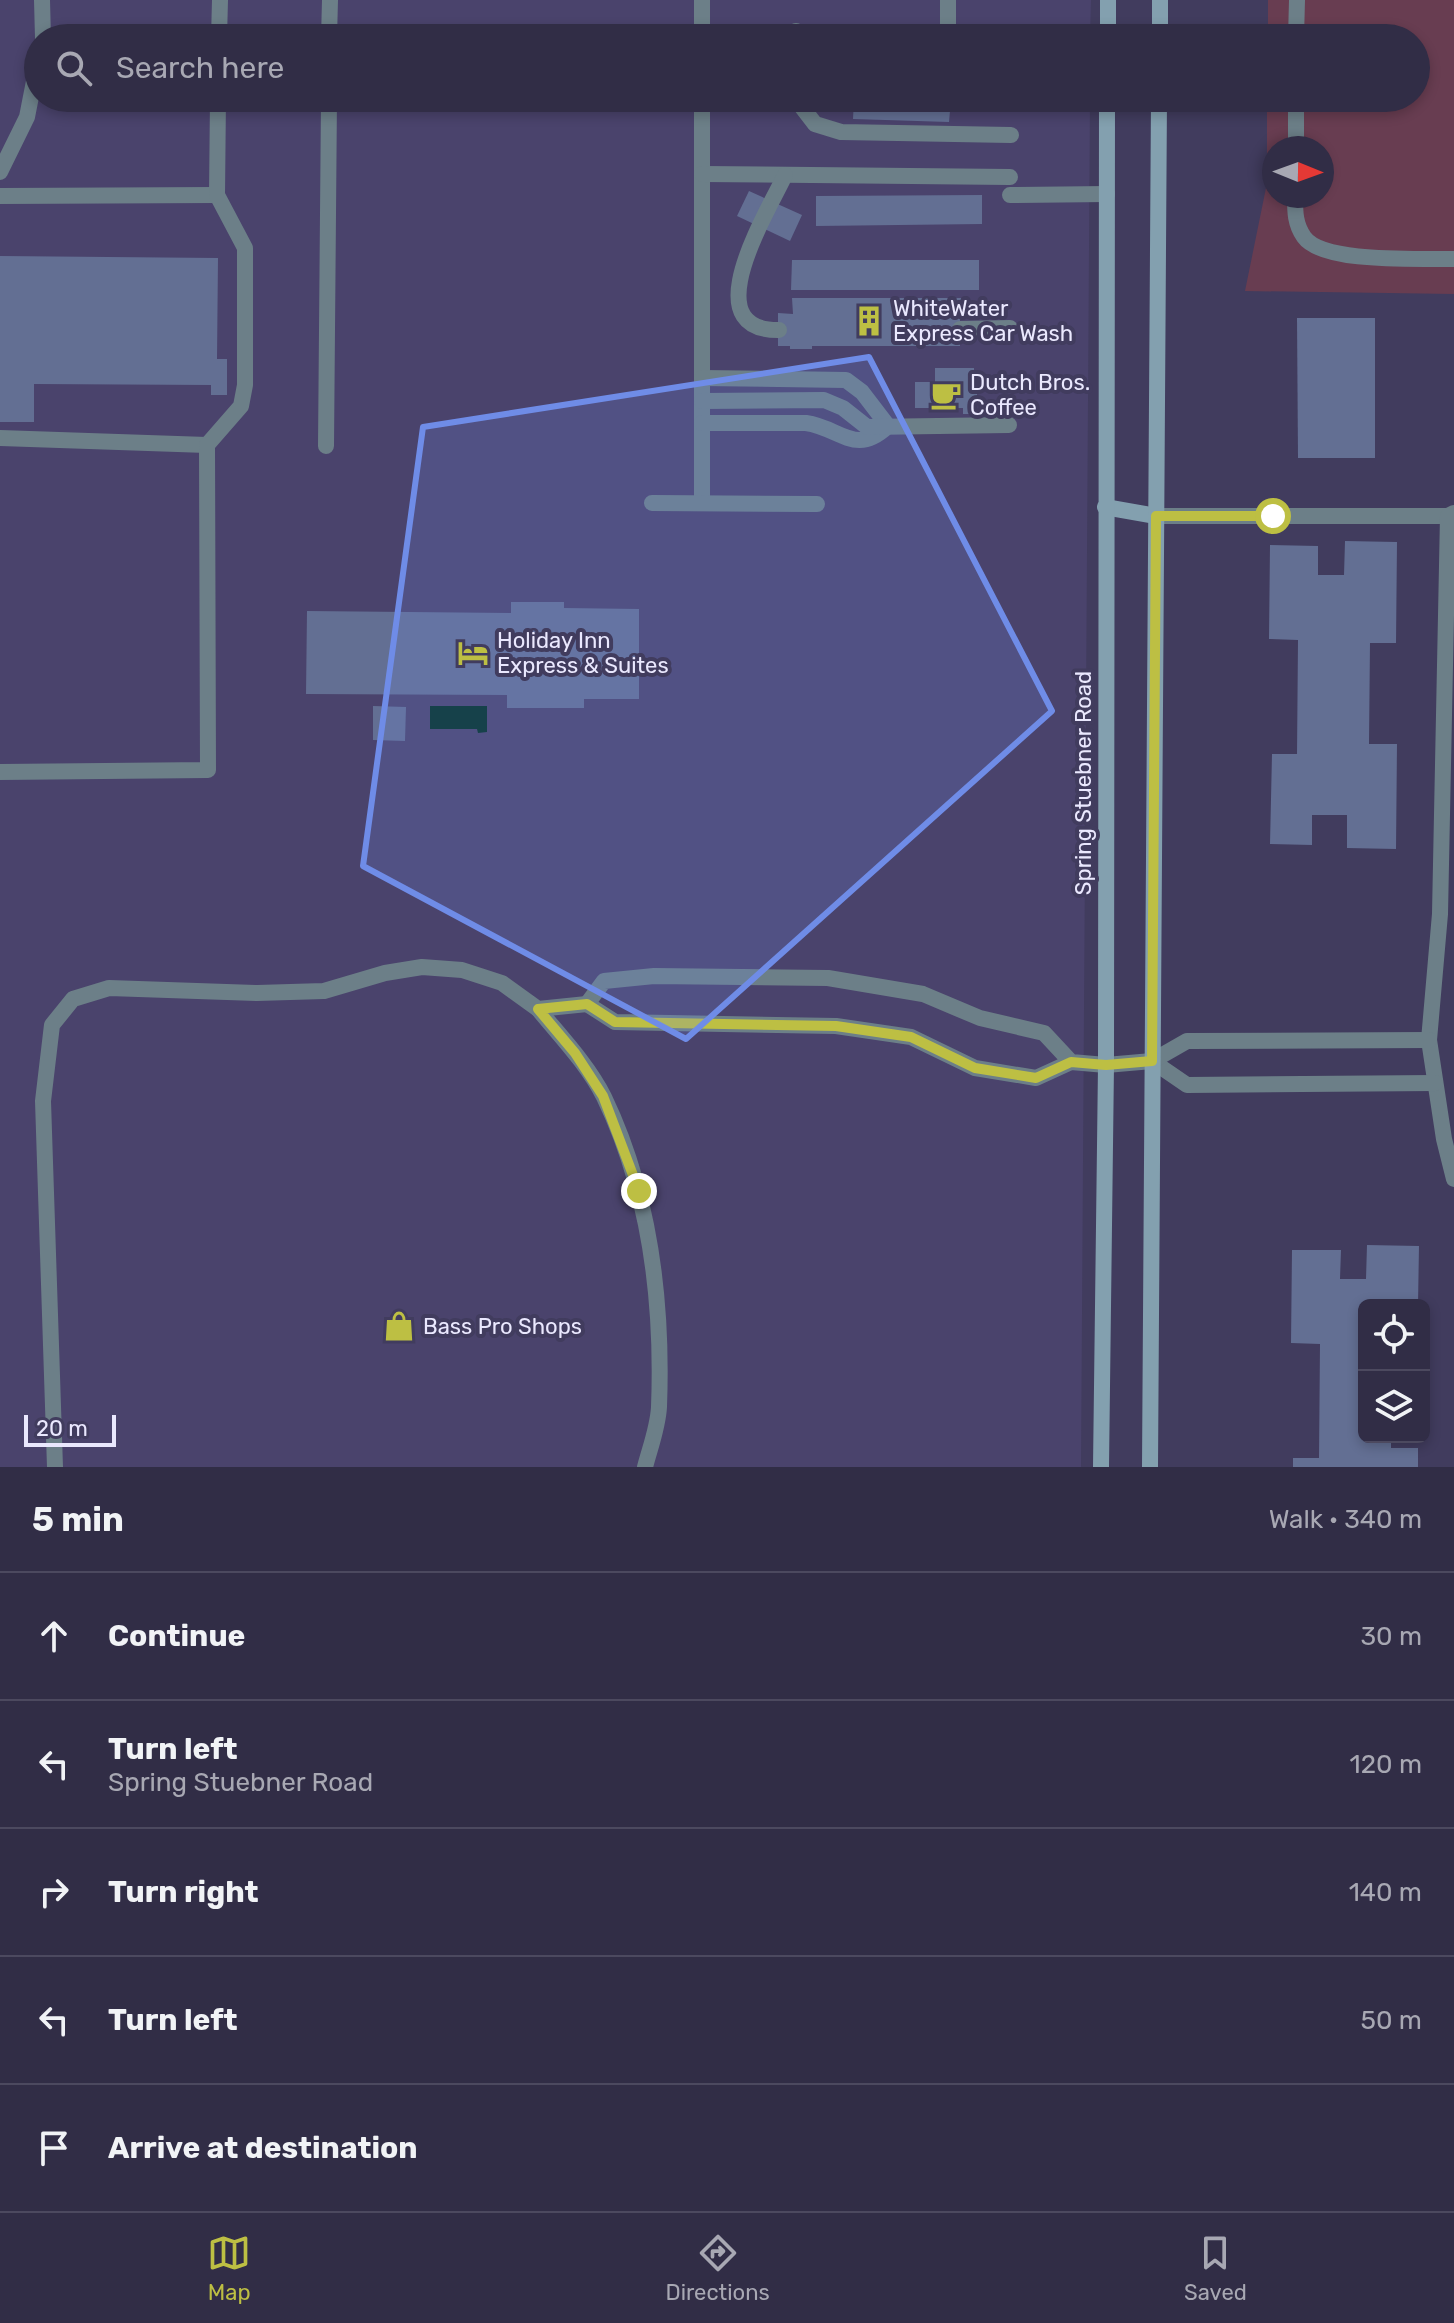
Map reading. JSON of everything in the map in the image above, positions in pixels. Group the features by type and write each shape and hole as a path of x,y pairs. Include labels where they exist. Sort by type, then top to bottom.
{"main road":[{"path":"1108,0 1108,24"},
{"path":"1160,0 1160,24"},
{"name":"Spring Stuebner Road","path":"1101,1467 1106,1065 1107,112"},
{"path":"1150,1467 1159,112"},
{"path":"1105,507 1156,516"}],"lane":[{"path":"42,0 43,24"},
{"path":"219,24 220,0"},
{"path":"329,24 330,0"},
{"path":"702,0 702,24"},
{"path":"948,0 948,24"},
{"path":"1296,24 1297,0"},
{"path":"0,172 28,112"},
{"path":"0,772 208,770 207,445 241,406 245,385 245,248 217,195 218,112"},
{"path":"326,446 329,112"},
{"path":"702,112 702,503"},
{"path":"806,112 815,124 841,132 1011,135"},
{"path":"1296,112 1296,136"},
{"path":"702,174 1010,177"},
{"path":"779,330 766,330 748,323 738,310 740,272 785,175"},
{"path":"1010,195 1107,194"},
{"path":"0,196 217,195"},
{"path":"1295,208 1295,219 1305,239 1319,250 1348,256 1454,259"},
{"path":"960,329 1010,328"},
{"path":"702,378 846,380 862,392 888,426"},
{"path":"702,401 824,400 843,408 867,427 1009,425"},
{"path":"702,423 823,425 845,440 861,442 876,437 888,426"},
{"path":"0,438 207,445"},
{"path":"652,503 817,504"},
{"path":"1156,516 1451,515 1440,914 1429,1040 1444,1139 1454,1179"},
{"path":"55,1467 43,1101 52,1025 73,999 109,988 215,993 324,991 385,973 422,967 462,970 502,983 538,1009 575,1053 603,1096 639,1191 657,1298 659,1410 645,1467"},
{"path":"587,1004 604,981 654,976 828,978 923,994 980,1018 1044,1033 1071,1062"},
{"path":"538,1009 587,1004 615,1022 836,1026 911,1037 975,1068 1036,1078 1071,1062 1106,1065 1152,1061 1187,1041 1429,1040"},
{"path":"1152,1061 1187,1085 1435,1083"}],"highlighted area":[{"path":"869,357 1052,711 686,1039 363,866 423,427"}],"shaded area":[{"path":"0,0 1091,0 1090,24 24,24 24,112 1090,112 1081,1467 0,1467"},
{"path":"1268,0 1454,0 1454,294 1245,291 1262,208 1334,208 1334,136 1267,136 1267,112 1430,112 1430,24 1268,24"},
{"path":"430,706 487,706 487,732 478,733 477,729 430,729"}],"building":[{"path":"853,112 950,112 949,122 853,119"},
{"path":"749,191 802,215 790,241 737,216"},
{"path":"982,195 982,224 816,226 816,196"},
{"path":"0,256 218,258 217,359 227,359 227,395 211,395 211,385 34,384 34,422 0,422"},
{"path":"792,260 979,260 979,290 791,290"},
{"name":"WhiteWater Express Car Wash","path":"792,298 966,298 965,308 960,308 960,346 812,346 812,349 790,349 790,346 778,346 778,313 793,314"},
{"path":"1297,318 1375,318 1375,458 1298,458"},
{"name":"Dutch Bros. Coffee","path":"935,368 974,368 977,414 963,414 963,408 915,408 915,382 935,382"},
{"path":"1345,541 1397,542 1396,643 1370,643 1369,744 1397,744 1396,849 1347,848 1347,815 1312,815 1312,845 1270,844 1272,754 1297,754 1298,640 1269,639 1270,545 1318,546 1318,575 1344,575"},
{"name":"Holiday Inn Express & Suites","path":"511,602 564,602 564,608 639,609 639,699 584,699 584,708 507,708 507,695 306,694 307,611 511,613"},
{"path":"373,706 406,707 405,741 373,740"},
{"path":"1367,1245 1419,1246 1418,1299 1358,1299 1358,1443 1391,1443 1391,1448 1418,1448 1418,1467 1293,1467 1293,1458 1319,1458 1320,1344 1291,1343 1292,1250 1341,1250 1340,1279 1366,1279"}],"place":[{"name":"WhiteWater Express Car Wash","path":"869,321"},
{"name":"Dutch Bros. Coffee","path":"946,395"},
{"name":"Holiday Inn Express & Suites","path":"473,653"},
{"name":"Bass Pro Shops","path":"399,1326"}],"route":[{"path":"639,1191 603,1096 575,1053 538,1009 587,1004 615,1022 836,1026 911,1037 975,1068 1036,1078 1071,1062 1106,1065 1152,1061 1156,516 1273,516"}]}
